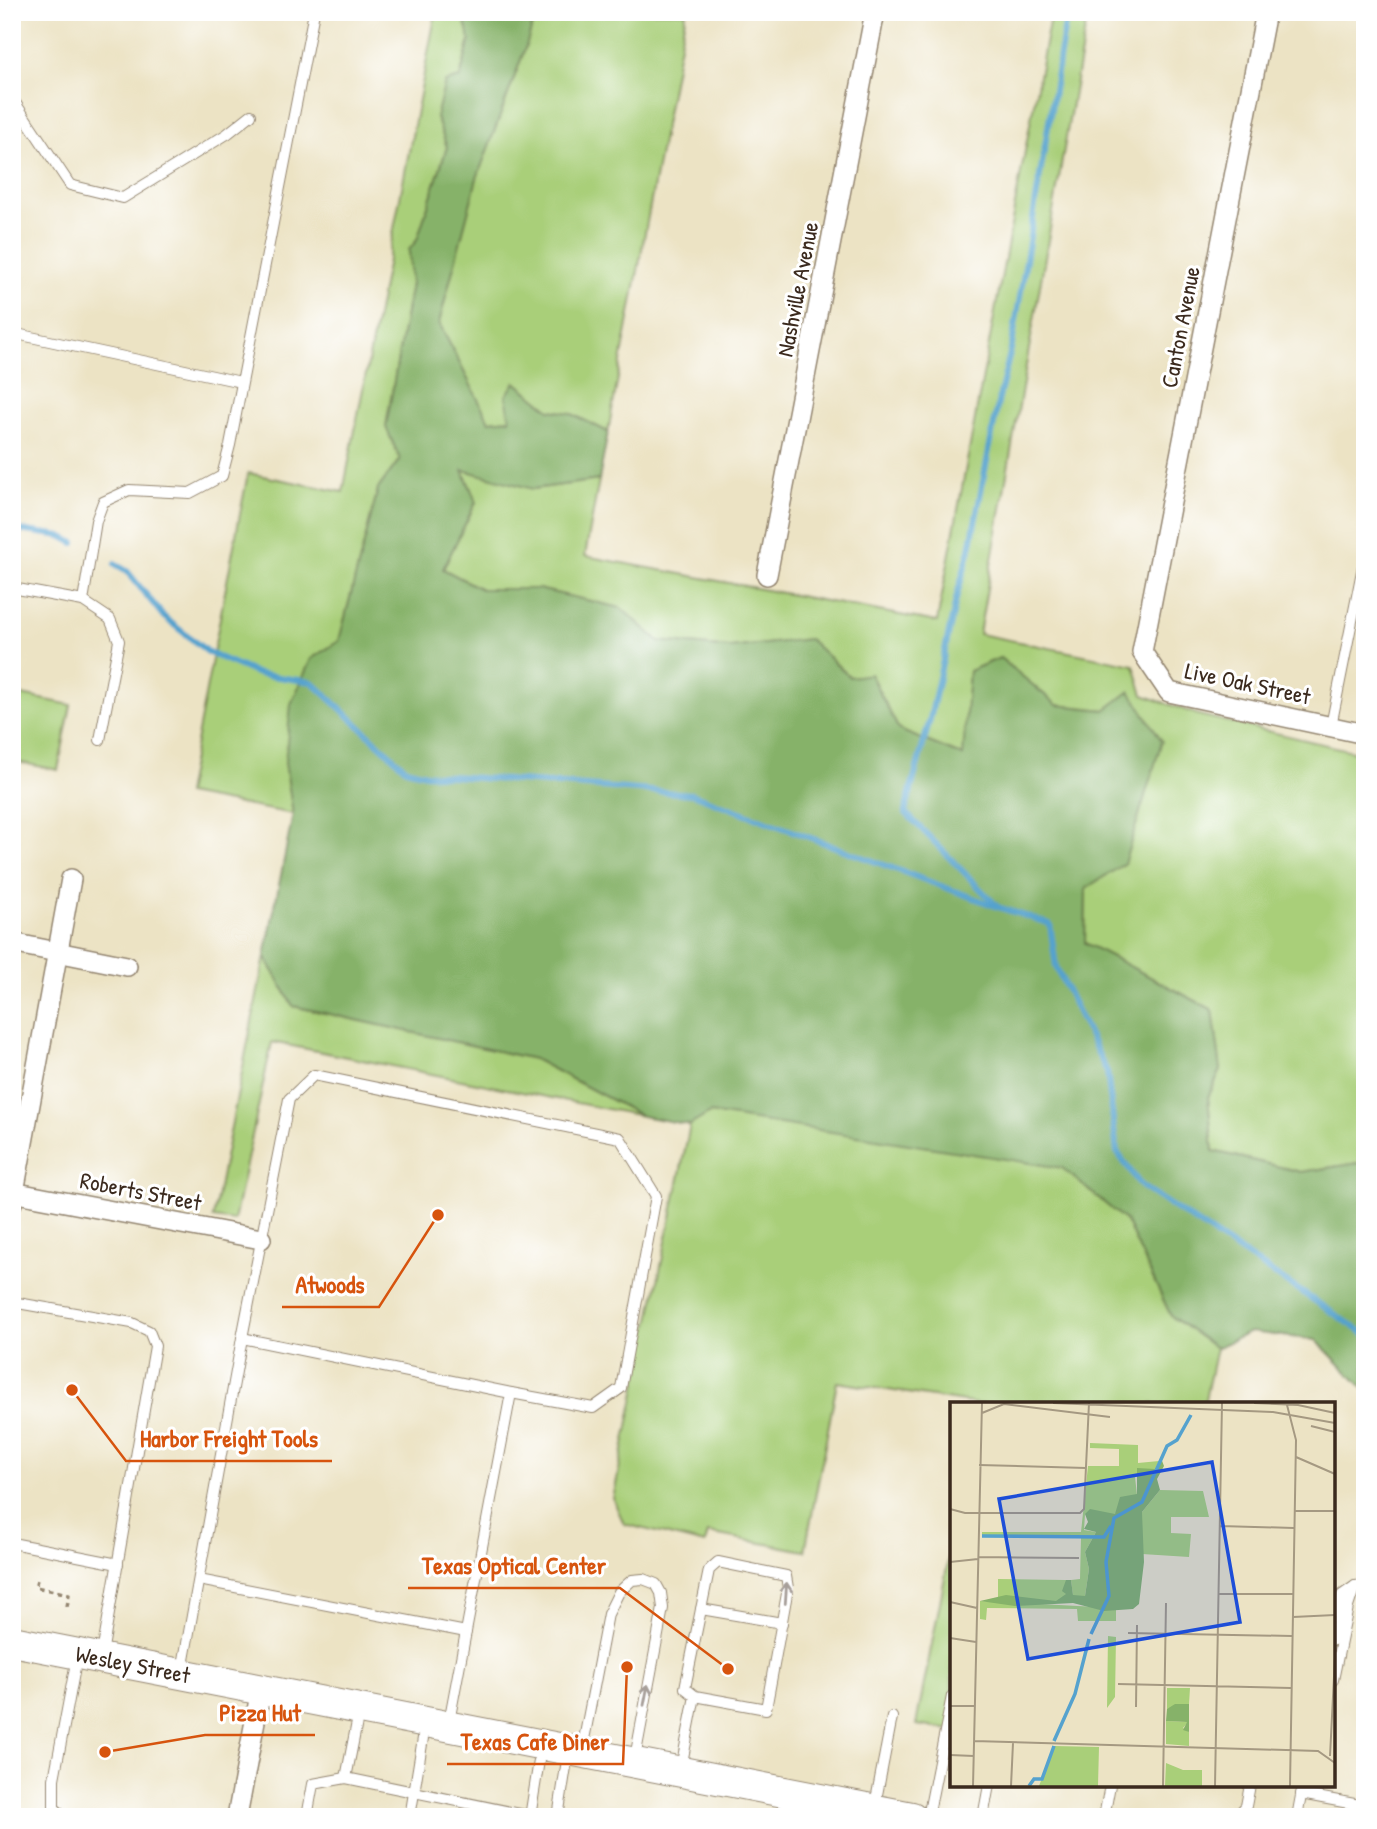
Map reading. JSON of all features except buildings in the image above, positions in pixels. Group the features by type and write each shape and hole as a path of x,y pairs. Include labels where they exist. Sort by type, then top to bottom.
{"main road":[{"name":"Wesley Street","path":"12,1640 634,1762 825,1808 912,1817"}],"street":[{"name":"Nashville Avenue","path":"767,575 875,12"},
{"name":"Canton Avenue","path":"1142,652 1266,12"},
{"name":"Live Oak Street","path":"1142,652 1169,692 1365,733"},
{"path":"13,1196 71,879"},
{"path":"12,943 127,966"},
{"name":"Roberts Street","path":"13,1196 261,1239"},
{"path":"237,1817 261,1689"}],"lane":[{"path":"83,601 96,521 103,502 129,490 190,492 222,476 314,12"},
{"path":"12,98 70,185 123,198 227,134 251,115"},
{"path":"12,333 241,382"},
{"path":"1331,726 1365,556"},
{"path":"12,588 83,601 110,619 119,641 100,740"},
{"path":"182,1674 242,1338 289,1098 314,1075 620,1138 656,1196 621,1388 593,1408 242,1338"},
{"path":"12,1302 132,1324 149,1331 155,1346 118,1564 54,1779 54,1808 65,1817"},
{"path":"410,1817 414,1791 466,1632 511,1393"},
{"path":"12,1543 118,1564"},
{"path":"718,1562 786,1576 788,1588 782,1623 766,1709 695,1696 685,1688 709,1570 718,1562"},
{"path":"199,1580 466,1632"},
{"path":"306,1817 313,1784 346,1778 532,1816 564,1749 608,1614 619,1592 632,1580 643,1580 656,1584 661,1593 663,1608 634,1762"},
{"path":"1335,1630 1342,1595 1360,1585"},
{"path":"1335,1670 1348,1607 1360,1585"},
{"path":"701,1609 782,1623"},
{"path":"681,1772 695,1696"},
{"path":"12,1697 12,1709"},
{"path":"928,1817 950,1706"},
{"path":"346,1778 359,1709"},
{"path":"877,1812 892,1717"},
{"path":"558,1817 564,1749"},
{"path":"982,1817 989,1787"},
{"path":"1104,1817 1110,1787"},
{"path":"1236,1817 1246,1806 1250,1787"},
{"path":"1297,1817 1302,1790 1365,1806"}],"path":[{"path":"37,1580 35,1587 69,1594 67,1607"}],"green space":[{"path":"436,12 462,12 470,40 460,78 436,117 447,147 417,240 409,250 411,284 386,427 400,459 378,489 339,641 311,659 285,762 293,814 186,794 248,473 343,492"},
{"path":"462,12 536,12 477,178 439,323 489,421 510,419 506,396 515,382 550,410 570,413 608,432 599,480 533,489 463,470 476,502 443,569 481,589 538,589 621,608 659,641 730,648 809,639 850,677 870,674 899,730 963,756 969,671 1000,658 1057,705 1105,710 1130,691 1162,741 1124,864 1086,888 1085,943 1213,1010 1221,1070 1208,1097 1213,1151 1301,1172 1365,1162 1365,1390 1316,1340 1250,1332 1216,1348 1171,1316 1126,1221 1062,1168 710,1113 690,1125 642,1116 534,1059 293,1006 265,956 293,814 285,762 291,704 311,659 339,641 378,489 400,459 386,427 411,284 409,250 417,240 447,147 436,117 445,82 460,78 470,40"},
{"path":"536,12 686,12 608,432 570,413 550,410 515,382 510,419 489,421 439,323 477,178"},
{"path":"1051,12 1088,12 979,634 1134,665 1143,695 1199,715 1365,754 1365,1162 1301,1172 1213,1151 1208,1097 1221,1070 1213,1010 1085,943 1086,888 1124,864 1105,710 1057,705 1000,658 969,671 964,756 899,730 871,675 850,677 809,639 730,648 659,641 620,608 538,589 481,589 443,569 476,502 463,469 533,489 599,480 585,556 937,622"},
{"path":"12,693 71,705 58,770 12,761"},
{"path":"265,956 293,1006 534,1059 642,1116 272,1042 234,1221 213,1218"},
{"path":"710,1113 1062,1167 1126,1221 1171,1316 1216,1348 1204,1402 964,1402 837,1382 805,1551 708,1533 705,1544 624,1524 613,1499 690,1125"},
{"path":"950,1551 950,1730 916,1725"}],"waterway":[{"path":"996,905 905,812 970,549 1012,345 1067,12"},
{"path":"12,529 61,536 74,543"},
{"path":"115,564 127,571 164,617 209,653 258,674 312,682 406,769 426,774 692,794 1050,924 1056,967 1107,1072 1117,1152 1141,1186 1365,1334"}],"place":[{"name":"Atwoods","path":"438,1215"},
{"name":"Harbor Freight Tools","path":"72,1390"},
{"name":"Texas Cafe Diner","path":"627,1667"},
{"name":"Texas Optical Center","path":"728,1669"},
{"name":"Pizza Hut","path":"105,1752"}]}
